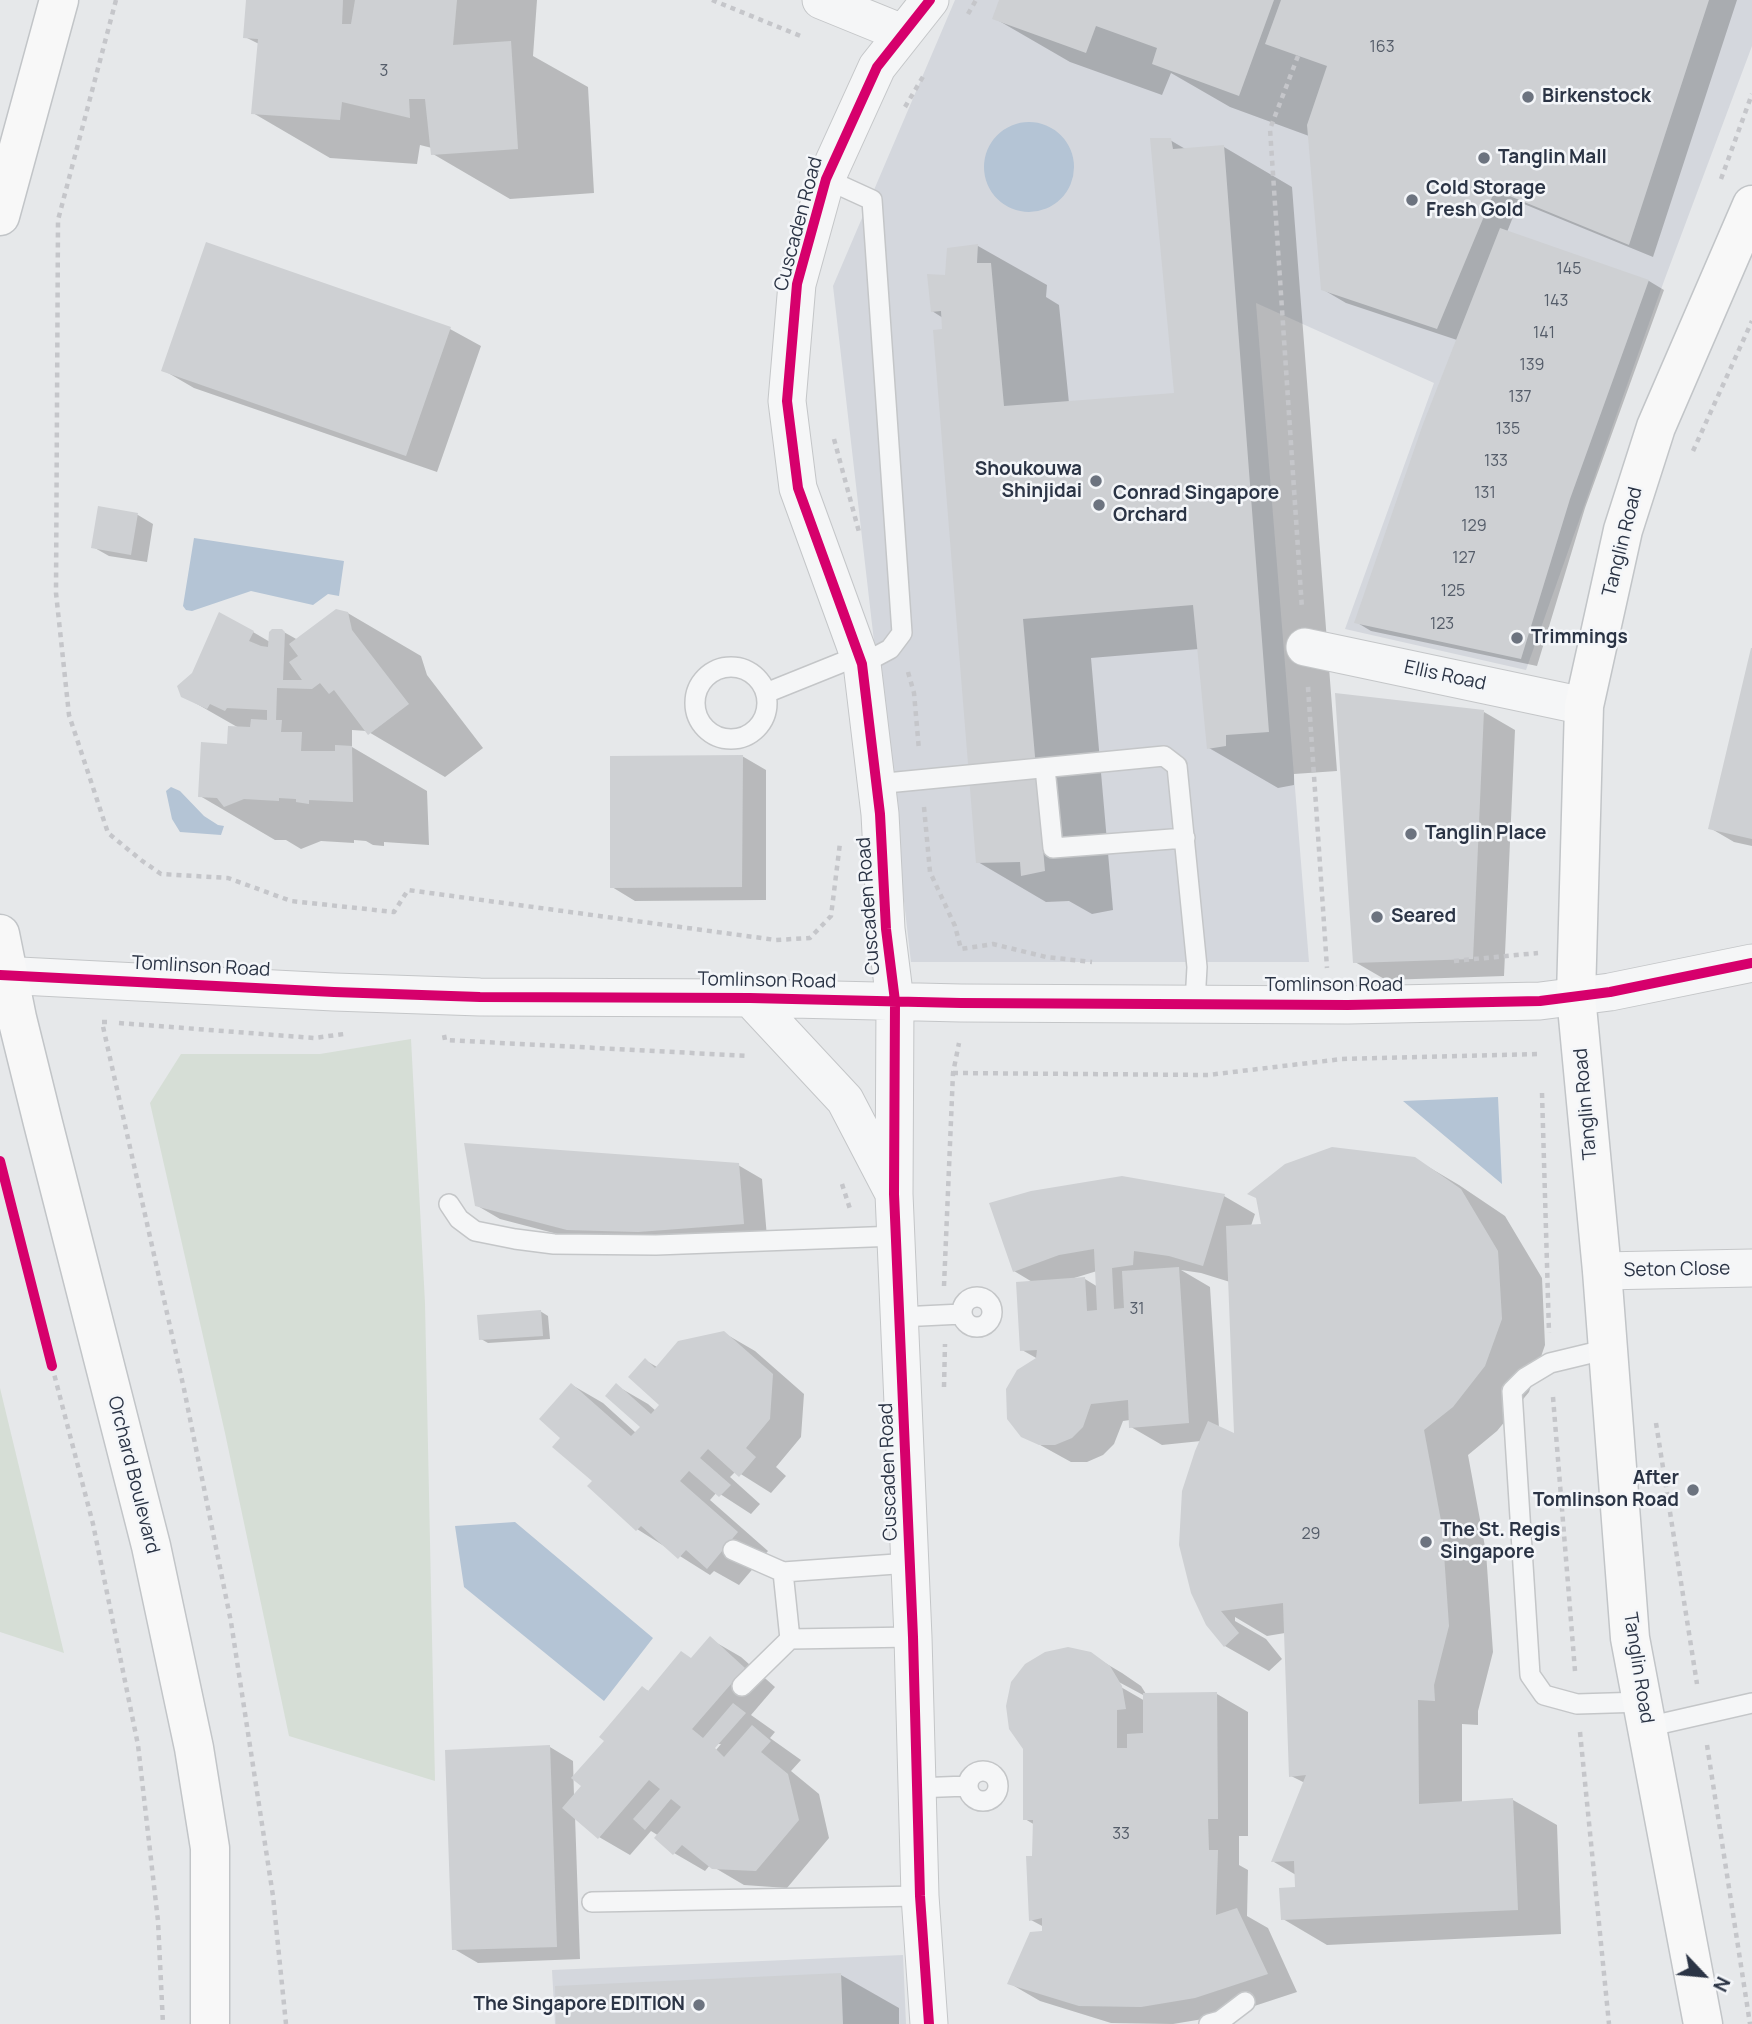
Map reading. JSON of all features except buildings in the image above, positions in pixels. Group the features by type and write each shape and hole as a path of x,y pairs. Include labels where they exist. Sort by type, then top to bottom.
{"main road":[{"path":"0,216 59,0"},
{"name":"Tanglin Road","path":"1703,2024 1630,1638 1602,1271 1576,996 1584,706 1623,530 1656,426 1752,205"},
{"name":"Orchard Boulevard","path":"0,934 4,975 151,1546 194,1748 210,1848 210,2024"}],"street":[{"path":"821,0 902,33"},
{"name":"Cuscaden Road","path":"929,2024 920,1896 913,1637 894,1194 895,1001 886,929 876,784 860,660 798,488 787,401 797,284 826,179 877,67 930,0"},
{"name":"Ellis Road","path":"1305,647 1584,706"},
{"name":"Tomlinson Road","path":"4,975 480,997 1362,1005 1540,1001 1752,962"},
{"path":"750,998 845,1100 894,1194"},
{"name":"Seton Close","path":"1602,1271 1752,1268"}],"lane":[{"path":"766,693 890,649 902,633 872,200 826,179"},
{"path":"876,784 1164,756 1177,766 1197,967 1195,1003"},
{"path":"1045,768 1053,848 1185,838"},
{"path":"449,1204 459,1219 475,1231 515,1240 554,1244 656,1245 897,1236"},
{"path":"900,1317 962,1314"},
{"path":"1608,1349 1550,1363 1525,1377 1512,1391 1530,1675 1544,1695 1577,1704 1645,1714 1702,1714 1752,1703"},
{"path":"733,1550 783,1572 910,1563"},
{"path":"783,1572 790,1639"},
{"path":"742,1686 790,1639 913,1637"},
{"path":"916,1788 967,1787"},
{"path":"592,1902 920,1896"},
{"path":"1209,2024 1220,2021 1245,2003"}],"path":[{"path":"116,0 58,220 56,593 69,715 108,833 161,874 228,878 291,901 394,912 408,890 776,940 810,938 831,916"},
{"path":"712,0 808,39"},
{"path":"1298,56 1270,129 1327,970 1339,970"},
{"path":"1689,460 1752,321"},
{"path":"961,949 993,944 1046,957 1096,962"},
{"path":"1445,962 1538,953"},
{"path":"286,2024 273,1896 231,1622 184,1389 102,1022 314,1038 353,1033"},
{"path":"444,1030 445,1040 744,1054 754,1058"},
{"path":"953,1073 1208,1074 1342,1059 1541,1054"},
{"path":"838,1172 858,1237"},
{"path":"49,1353 93,1524 138,1745 158,1920 163,2024"},
{"path":"1656,1419 1750,2024"}],"shaded area":[{"path":"955,0 1752,0 1752,46 1664,281 1526,670 1345,629 1434,383 1256,303 1309,962 911,962 833,286"},
{"path":"411,1039 425,1303 435,1781 289,1736 225,1433 150,1103 181,1054 320,1054"},
{"path":"0,1388 64,1653 0,1632"},
{"path":"903,1955 906,2024 555,2024 552,1970"}],"water":[{"path":"1029,122 1046,126 1061,135 1070,150 1074,167 1070,184 1061,199 1046,208 1029,212 1012,208 997,199 988,184 984,167 988,150 997,135 1012,126"},
{"path":"194,538 344,561 339,596 328,594 313,605 251,591 192,611 186,610 183,606"},
{"path":"171,787 180,791 204,816 224,826 221,835 180,832 172,819 166,791"},
{"path":"1498,1097 1502,1184 1403,1101"},
{"path":"515,1522 653,1638 604,1701 464,1587 455,1526"}],"cycle path":[{"path":"929,2024 920,1896 913,1637 894,1194 895,1001 886,929 880,814 862,664 798,488 787,401 797,284 826,179 877,67 930,0"},
{"path":"0,975 480,997 1348,1005 1540,1001 1610,992 1752,963"},
{"path":"0,1161 52,1366"}],"place":[{"name":"Birkenstock","path":"1528,97"},
{"name":"Tanglin Mall","path":"1484,158"},
{"name":"Cold Storage Fresh Gold","path":"1412,200"},
{"name":"Shoukouwa Shinjidai","path":"1096,481"},
{"name":"Conrad Singapore Orchard","path":"1099,505"},
{"name":"Trimmings","path":"1517,638"},
{"name":"Tanglin Place","path":"1411,834"},
{"name":"Seared","path":"1377,917"},
{"name":"After Tomlinson Road","path":"1693,1490"},
{"name":"The St. Regis Singapore","path":"1426,1542"},
{"name":"The Singapore EDITION","path":"699,2005"}]}
